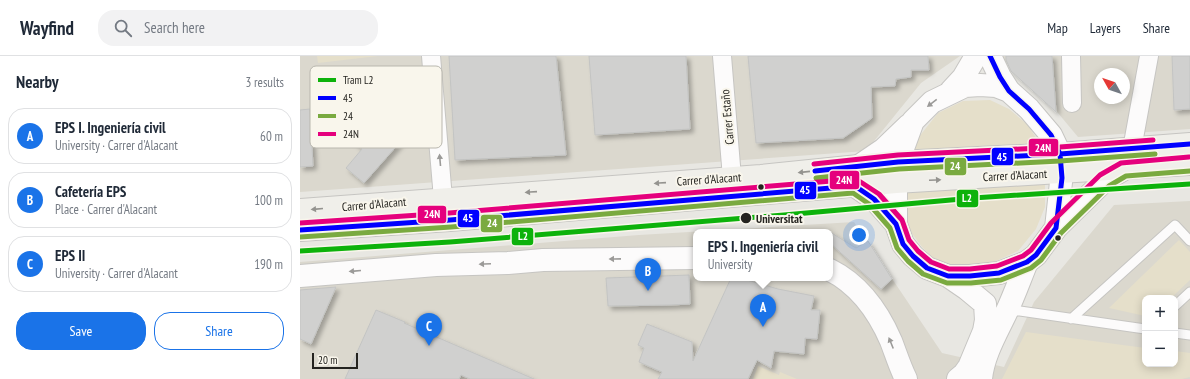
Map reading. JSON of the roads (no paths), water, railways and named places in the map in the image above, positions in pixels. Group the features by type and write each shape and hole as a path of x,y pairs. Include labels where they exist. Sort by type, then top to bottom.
{"main road":[{"path":"1128,159 1190,144"},
{"path":"857,176 897,172 1128,159 1190,164"},
{"name":"Carrer d'Alacant","path":"300,210 761,176 857,176"},
{"name":"Carrer d'Alacant","path":"300,230 450,220 857,176"}],"street":[{"path":"431,56 432,66"},
{"name":"Carrer Estaño","path":"722,56 732,178"},
{"path":"951,92 963,78 976,56"},
{"path":"990,56 1000,77 1010,91 1029,109 1051,135 1061,163"},
{"path":"1071,56 1072,103"},
{"path":"958,379 969,367 984,331 986,320 996,308 1027,262 1036,255 1056,228 1128,159 1149,56"},
{"path":"896,224 874,199 857,176 932,102 965,86 996,86 1010,91"},
{"path":"912,121 897,172 896,224 903,244 913,256 927,268 948,276 996,308"},
{"path":"439,148 443,199"},
{"name":"Carrer d’Alacant","path":"1056,228 1061,163"},
{"path":"300,276 436,265 551,260 693,258"},
{"path":"948,276 970,276 999,272 1027,262"},
{"path":"833,272 854,286 870,303 879,317 907,376"},
{"path":"980,379 981,371 991,344 996,308"}],"lane":[{"path":"1071,318 1175,225 1190,241"},
{"path":"1178,303 1190,292"},
{"path":"996,308 1142,329"},
{"path":"1178,333 1190,335"}],"tram line":[{"name":"L2","path":"300,251 450,242 973,198 1190,184"}],"place":[{"name":"Universitat","path":"746,218"},
{"name":"Cafetería EPS","path":"648,291"},
{"name":"EPS I. Ingeniería civil","path":"763,327"},
{"name":"EPS II","path":"429,346"}]}
